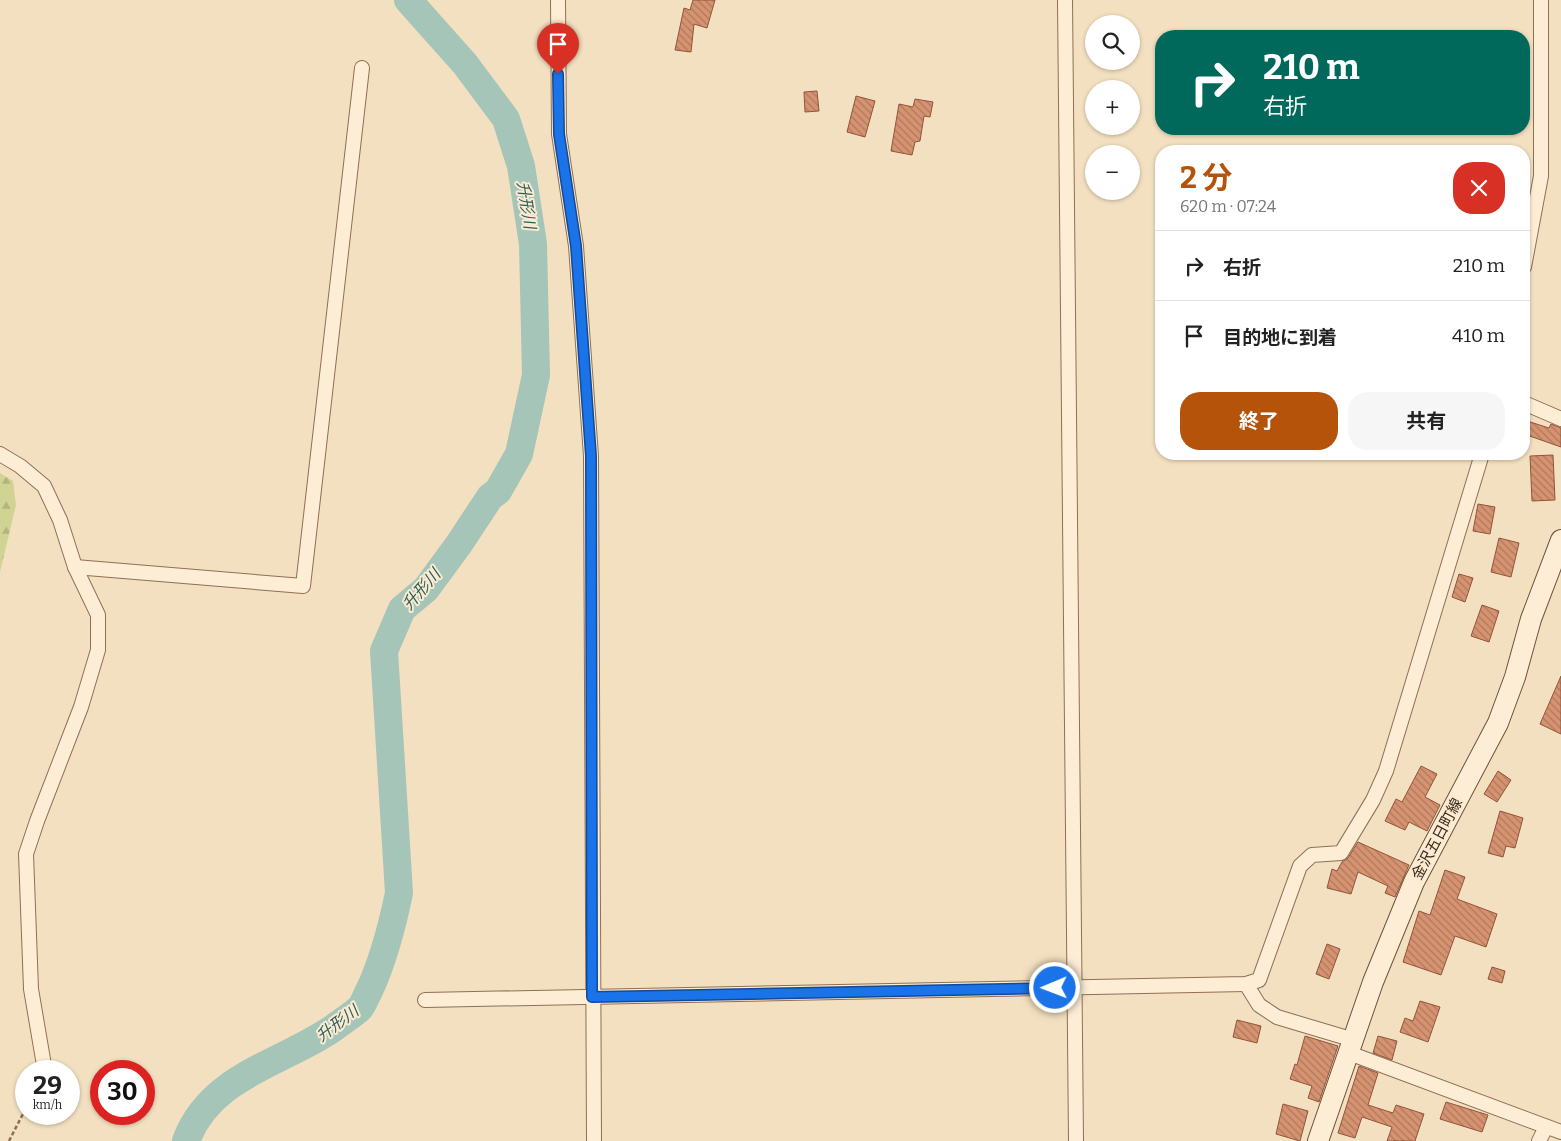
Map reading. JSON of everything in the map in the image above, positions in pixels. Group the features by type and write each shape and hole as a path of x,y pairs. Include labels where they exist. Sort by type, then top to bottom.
{"main road":[{"name":"金沢五日町線","path":"1318,1141 1325,1115 1374,982 1414,882 1498,723 1515,677 1532,619 1561,540"}],"street":[{"path":"558,0 559,134 576,246 591,456 594,1141"},
{"path":"1066,0 1076,1141"},
{"path":"1530,235 1541,176 1541,0"},
{"path":"75,567 303,586 362,68"},
{"path":"1530,406 1561,419"},
{"path":"0,454 20,466 44,486 60,520 75,567 98,615 98,650 81,707 26,854 31,989 43,1060"},
{"path":"425,1000 1246,984 1258,980 1262,974 1300,866 1312,855 1341,853 1376,793 1386,771 1480,460"},
{"path":"1246,984 1258,1005 1277,1017 1561,1132"},
{"path":"1539,1141 1546,1127"}],"path":[{"path":"9,1141 17,1125"}],"green space":[{"path":"0,473 13,481 16,505 0,572"}],"building":[{"path":"693,0 715,0 707,28 694,24 691,52 675,50 684,8 690,10"},
{"path":"817,91 819,111 805,112 804,92"},
{"path":"856,96 875,101 865,137 847,132"},
{"path":"915,99 933,102 930,117 924,116 920,141 915,142 912,155 891,151 899,104 913,107"},
{"path":"1530,422 1549,428 1551,424 1561,428 1561,447 1530,436"},
{"path":"1553,455 1555,500 1532,501 1530,456"},
{"path":"1478,504 1495,507 1490,534 1473,531"},
{"path":"1499,538 1519,543 1511,577 1491,572"},
{"path":"1459,574 1473,578 1465,602 1452,597"},
{"path":"1482,605 1499,611 1489,642 1471,636"},
{"path":"1561,676 1561,734 1540,724"},
{"path":"1421,766 1437,774 1425,797 1440,805 1427,831 1409,822 1405,830 1385,821 1396,799 1402,802"},
{"path":"1498,771 1511,780 1497,802 1484,794"},
{"path":"1500,811 1523,818 1515,848 1506,846 1503,857 1488,853"},
{"path":"1358,842 1409,865 1395,897 1385,893 1388,886 1358,872 1351,894 1327,888 1332,869 1337,871"},
{"path":"1445,870 1465,877 1457,899 1497,914 1486,947 1455,936 1441,975 1403,962 1419,911 1430,915"},
{"path":"1327,944 1340,949 1329,979 1316,974"},
{"path":"1492,967 1505,971 1502,983 1488,979"},
{"path":"1420,1001 1440,1007 1428,1042 1400,1032 1405,1018 1413,1021"},
{"path":"1237,1020 1261,1026 1257,1043 1233,1037"},
{"path":"1305,1036 1338,1046 1319,1102 1308,1098 1312,1086 1290,1079 1295,1064 1297,1065"},
{"path":"1378,1036 1397,1041 1392,1060 1373,1053"},
{"path":"1359,1066 1378,1073 1368,1105 1393,1113 1396,1105 1424,1114 1415,1141 1387,1141 1392,1127 1362,1117 1355,1138 1338,1133"},
{"path":"1446,1102 1488,1115 1482,1132 1440,1119"},
{"path":"1283,1104 1308,1111 1300,1141 1276,1134"}],"waterway":[{"name":"升形川","path":"186,1141 198,1118 213,1100 232,1084 319,1037 339,1024 360,1008 369,991 387,943 399,893 384,651 402,609 426,589 490,497 498,491 519,454 536,375 533,244 521,166 506,119 465,64 408,0"}],"route":[{"path":"558,74 559,134 576,246 591,456 592,997 1055,988"}]}
